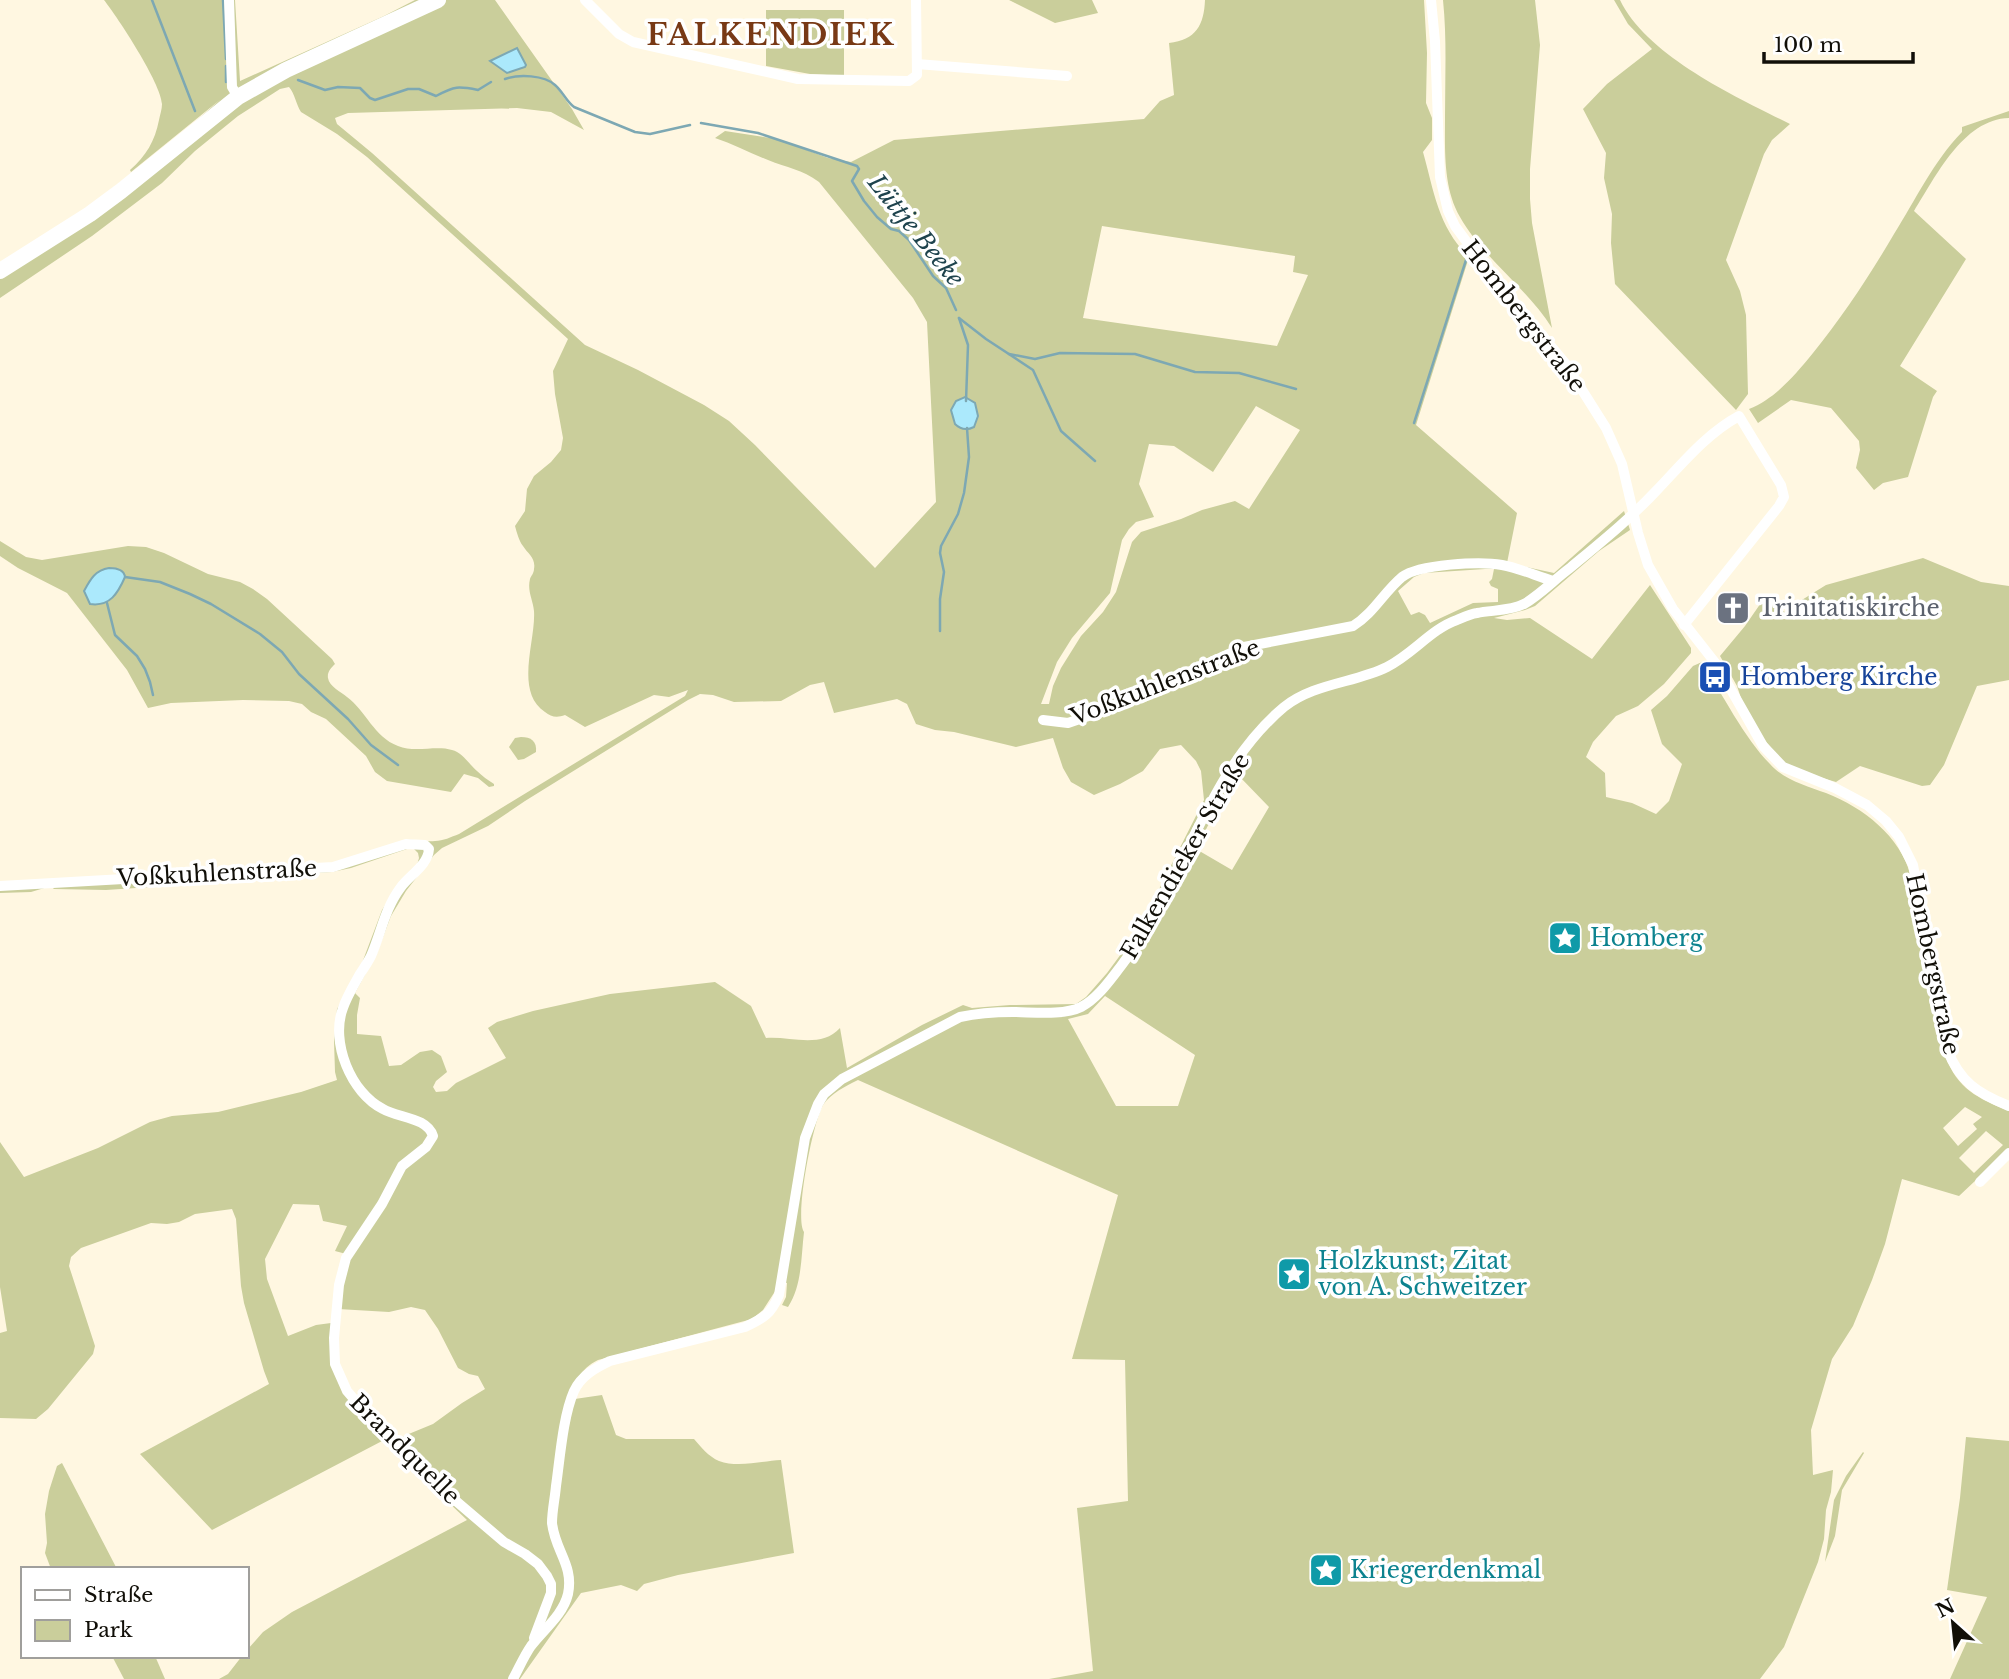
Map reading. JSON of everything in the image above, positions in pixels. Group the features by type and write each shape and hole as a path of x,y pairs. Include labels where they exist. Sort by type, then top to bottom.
{"street":[{"path":"229,0 232,87 238,97"},
{"path":"0,271 90,214 238,97 286,70 438,0"},
{"path":"585,0 619,34 633,42 798,79 909,81 916,75 917,64 916,0"},
{"name":"Hombergstraße","path":"1431,0 1440,177 1448,211 1465,241 1549,342 1606,428 1622,464 1648,565 1684,625 1717,664 1763,746 1783,767 1849,794 1867,805 1899,836 1913,865 1947,1049 1966,1082 1976,1090 2009,1106"},
{"path":"917,64 1068,76"},
{"name":"Falkendieker Straße","path":"513,1679 530,1647 555,1618 567,1598 570,1579 558,1548 552,1522 561,1448 575,1390 585,1376 610,1361 745,1327 762,1319 773,1309 779,1295 806,1138 824,1094 842,1079 960,1017 980,1013 1059,1012 1080,1008 1108,983 1133,950 1157,911 1212,801 1238,758 1287,705 1317,690 1387,667 1444,624 1474,614 1523,604 1634,514 1706,439 1739,416 1781,485 1784,497 1684,625"},
{"name":"Voßkuhlenstraße","path":"1043,720 1068,723 1100,712 1244,647 1353,626 1364,620 1403,576 1423,568 1501,565 1553,582"},
{"name":"Voßkuhlenstraße","path":"0,886 333,867 406,844 425,845 429,849"},
{"name":"Brandquelle","path":"429,849 428,856 401,887 386,914 371,955 342,1010 339,1038 345,1065 364,1095 372,1104 386,1111 429,1126 433,1136 426,1147 402,1166 382,1204 346,1258 339,1285 334,1338 335,1364 347,1391 415,1466 497,1536 538,1564 547,1576 551,1593 530,1647"},
{"path":"1980,1182 2009,1153"}],"green space":[{"path":"104,0 235,0 240,81 415,0 495,0 584,130 551,112 517,108 348,113 335,118 337,124 585,345 638,370 729,421 875,568 936,502 927,322 913,298 819,182 800,171 715,138 725,131 777,139 828,158 851,162 894,140 1144,119 1160,101 1174,95 1169,43 1186,39 1197,30 1203,17 1205,0 1424,0 1426,103 1432,118 1432,140 1423,152 1444,221 1469,257 1416,425 1517,513 1507,563 1554,573 1624,511 1630,530 1599,551 1535,606 1494,618 1530,618 1592,659 1650,585 1691,648 1691,653 1664,684 1638,706 1616,716 1593,742 1586,757 1605,773 1606,797 1632,803 1656,814 1669,801 1682,764 1662,744 1651,710 1693,666 1702,662 1743,729 1776,770 1796,782 1840,799 1867,815 1898,848 1911,876 1945,1056 1956,1077 1970,1091 2009,1111 2009,1149 1959,1196 1902,1179 1885,1244 1872,1280 1853,1326 1832,1359 1811,1430 1813,1475 1833,1470 1824,1539 1818,1562 1784,1647 1760,1679 1049,1679 1093,1671 1077,1508 1128,1501 1125,1360 1072,1359 1118,1195 858,1080 830,1097 819,1115 803,1190 801,1208 804,1232 800,1271 793,1299 788,1307 782,1305 786,1297 787,1283 781,1282 763,1310 752,1319 598,1360 582,1372 568,1400 602,1395 616,1435 626,1439 694,1439 712,1457 726,1463 781,1460 794,1553 678,1575 644,1584 637,1591 621,1585 581,1593 520,1679 219,1679 228,1674 240,1658 248,1658 248,1649 263,1632 292,1612 467,1520 388,1445 433,1424 485,1389 478,1376 458,1368 425,1310 411,1307 389,1312 338,1309 350,1255 335,1251 347,1226 323,1221 319,1205 293,1204 265,1259 267,1279 288,1336 316,1325 331,1323 332,1366 384,1440 212,1530 140,1454 269,1384 244,1303 236,1219 232,1209 195,1214 179,1222 151,1223 81,1248 71,1257 69,1266 95,1346 93,1354 48,1409 36,1419 0,1418 0,1333 7,1331 0,1287 0,1142 24,1177 98,1148 150,1122 172,1116 218,1112 301,1092 337,1080 334,1041 337,1009 362,963 382,910 398,885 417,865 418,853 414,849 407,849 332,872 177,881 151,887 106,890 54,889 51,886 31,892 0,893 0,883 333,864 405,840 444,840 459,834 685,696 688,690 669,697 654,695 585,727 565,715 550,715 536,703 530,692 528,679 534,623 529,583 534,565 533,559 520,542 515,526 525,511 527,489 534,476 561,450 563,438 553,371 568,339 367,157 337,134 301,112 289,87 280,89 238,116 195,151 162,183 92,236 0,298 0,263 85,209 169,145 221,99 131,172 152,141 162,104 154,81","holes":["1102,226 1295,256 1293,272 1308,275 1277,346 1083,318","1256,406 1300,430 1249,509 1235,501 1141,532 1132,542 1116,592 1103,612 1081,636 1061,668 1049,704 1041,704 1057,662 1072,638 1110,593 1122,540 1136,522 1154,517 1139,484 1149,444 1174,446 1213,472","1494,569 1489,582 1498,589 1498,602 1473,603 1430,623 1425,615 1419,612 1411,615 1398,591 1414,577 1424,573","824,682 834,713 897,699 907,704 916,724 935,730 1016,747 1053,738 1063,768 1071,782 1094,795 1143,771 1160,749 1181,745 1196,761 1201,771 1204,800 1138,931 1086,997 1076,1004 972,1008 963,1005 847,1068 840,1028 815,1040 766,1038 751,1006 715,982 610,994 497,1022 488,1028 506,1058 456,1083 447,1091 436,1092 433,1087 436,1081 447,1072 441,1056 432,1050 420,1052 401,1065 389,1066 381,1036 357,1034 360,998 355,993 377,953 391,916 406,891 442,848 488,826 700,694 734,702 781,701 810,685","1238,775 1269,807 1232,870 1196,849 1222,798","1105,996 1195,1055 1178,1106 1116,1106 1068,1019 1088,1014","1965,1107 1982,1117 1973,1124 1977,1129 1958,1146 1943,1128","1986,1131 2003,1145 1974,1173 1959,1158"]},
{"path":"1009,0 1092,0 1098,13 1055,23"},
{"path":"1443,0 1535,0 1540,45 1530,199 1552,328 1530,299 1469,232 1450,194 1445,156"},
{"path":"1614,0 1620,0 1650,39 1671,57 1720,88 1790,124 1772,140 1764,154 1726,260 1740,291 1746,315 1748,394 1736,410 1615,284 1611,243 1612,214 1604,178 1606,153 1583,109 1607,84 1652,49 1628,24"},
{"path":"766,10 844,10 844,76 810,74 766,66"},
{"path":"2009,111 2009,118 1978,128 1964,139 1941,167 1914,211 1966,259 1900,366 1937,391 1908,477 1883,483 1874,490 1856,468 1859,441 1831,408 1791,400 1758,423 1749,409 1768,399 1784,385 1824,339 1866,280 1934,168 1962,132 1962,127"},
{"path":"0,541 26,557 42,560 128,546 146,547 208,574 240,582 267,599 332,659 335,664 328,674 331,684 354,703 383,737 405,748 456,751 494,786 489,787 478,778 464,774 451,792 387,781 375,772 366,756 326,719 302,704 289,701 171,703 148,708 127,670 67,593 0,556"},
{"path":"1923,558 1981,582 2009,586 2009,680 1977,686 1944,765 1930,785 1922,786 1860,766 1836,782 1802,772 1783,762 1763,738 1720,656 1765,597 1786,613 1826,585"},
{"path":"515,738 533,740 536,752 518,760 509,747"},
{"path":"1966,1437 2009,1441 2009,1679 1950,1679 1987,1597 1947,1590"},
{"path":"1863,1452 1842,1490 1835,1536 1825,1562 1834,1500 1846,1476"},
{"path":"62,1463 116,1567 50,1567 45,1553 45,1514 57,1466"},
{"path":"113,1658 156,1658 165,1679 124,1679"}],"water":[{"path":"517,48 525,67 507,73 490,61"},
{"path":"965,397 975,403 978,416 974,427 966,429 955,424 951,410 956,401"},
{"path":"109,568 123,572 125,577 122,583 108,601 90,604 84,591 97,573"}],"waterway":[{"path":"152,0 195,111"},
{"path":"223,0 226,59"},
{"path":"226,66 226,82"},
{"name":"Lüttje Beeke","path":"505,79 524,76 545,79 555,85 574,107 635,132 650,134 690,125"},
{"name":"Lüttje Beeke","path":"298,80 325,90 338,87 360,88 375,100 408,89 419,89 436,96 457,88 478,90 491,82"},
{"name":"Lüttje Beeke","path":"701,123 758,133 857,166 859,169 852,181 864,201 877,217 909,240 933,276 946,288 956,310"},
{"path":"1414,423 1466,260"},
{"name":"Lüttje Beeke","path":"959,318 968,345 966,401"},
{"name":"Lüttje Beeke","path":"959,318 1033,370 1061,431 1095,461"},
{"name":"Lüttje Beeke","path":"1009,354 1035,359 1060,353 1135,354 1195,372 1239,373 1296,389"},
{"name":"Lüttje Beeke","path":"940,631 940,599 944,572 940,553 958,514 964,493 969,457 967,428"},
{"path":"125,577 160,582 190,594 260,634 282,652 299,674 348,719 371,745 398,765"},
{"path":"107,603 115,635 137,656 145,669 153,695"}],"place":[{"name":"Trinitatiskirche","path":"1733,608"},
{"name":"Homberg Kirche","path":"1715,677"},
{"name":"Homberg","path":"1565,938"},
{"name":"Holzkunst; Zitat von A. Schweitzer","path":"1294,1274"},
{"name":"Kriegerdenkmal","path":"1326,1570"}],"district":[{"name":"FALKENDIEK","path":"771,34"}]}
